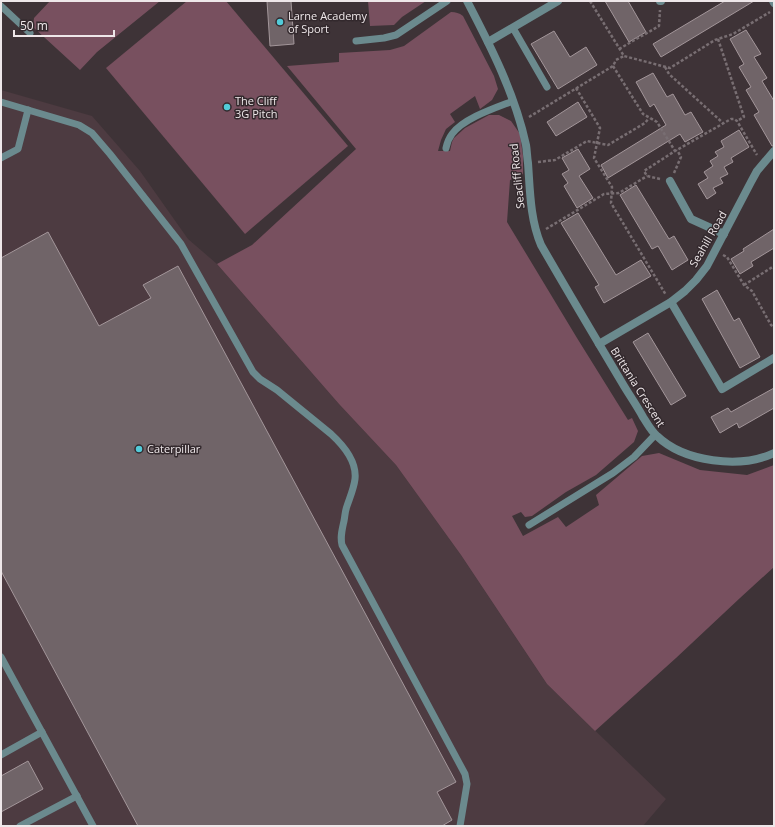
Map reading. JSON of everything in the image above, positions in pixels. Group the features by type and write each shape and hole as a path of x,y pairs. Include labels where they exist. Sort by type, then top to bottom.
{"street":[{"name":"Seacliff Road","path":"467,1 506,82 524,137 536,233 541,245 600,344"},
{"path":"488,42 558,1"},
{"name":"Seahill Road","path":"600,344 671,302 696,280 707,266 716,250 751,182 762,165 774,151"},
{"path":"670,181 691,219 724,234"},
{"path":"671,302 722,389 774,358"},
{"name":"Brittania Crescent","path":"600,344 648,426 655,435 670,446 689,455 716,461 748,460 774,453"}],"lane":[{"path":"356,41 396,35 447,1"},
{"path":"1,6 30,33"},
{"path":"513,28 547,87"},
{"path":"446,148 451,134 460,126 484,112 513,101"},
{"path":"1,102 79,125 92,133 182,244 254,372 260,379 331,434 348,453 354,468 355,480 346,507 341,534 342,545 465,774 467,784 460,826"},
{"path":"1,158 18,149 28,110"},
{"path":"529,525 613,473 634,457 655,435"},
{"path":"1,657 93,826"},
{"path":"1,755 42,732"},
{"path":"20,826 77,796"}],"path":[{"path":"590,1 624,56"},
{"path":"620,49 659,26 660,1"},
{"path":"540,110 613,66 616,60 624,56 670,68 718,39 733,34 774,10"},
{"path":"718,39 744,117 737,121"},
{"path":"536,233 546,229 604,194 619,193 647,176 670,181 681,158 657,122 643,114 613,66"},
{"path":"665,67 668,74 723,123"},
{"path":"576,88 600,128 594,158 612,187 611,203 671,302"},
{"path":"528,163 555,160 587,141 608,145 645,123 649,118"},
{"path":"647,176 644,171 731,119 737,121 762,165"},
{"path":"716,250 728,257 744,285 752,291 771,325 774,327"},
{"path":"744,285 774,266"}],"shaded area":[{"path":"50,1 160,1 97,52 80,70 33,27 34,18"},
{"name":"The Cliff 3G Pitch","path":"187,1 226,1 348,146 245,234 106,68"},
{"path":"368,1 426,1 402,17 394,25 370,26"},
{"path":"451,12 463,16 494,76 498,89 492,100 480,109 475,96 450,114 455,122 446,129 438,151 450,151 454,138 465,128 489,115 499,115 511,121 520,134 523,156 523,174 510,180 507,222 628,420 632,418 638,431 634,442 596,475 566,492 532,516 525,517 521,512 512,516 523,536 558,517 566,527 599,505 596,495 642,456 659,453 700,470 747,475 774,465 774,567 595,731 547,684 461,555 396,465 339,404 217,264 252,245 356,149 287,66 339,62 339,53 390,50 404,46"},
{"name":"Caterpillar","path":"1,90 92,116 140,171 188,239 217,264 339,404 396,465 461,555 547,684 666,799 643,826 1,826"}],"building":[{"name":"Larne Academy of Sport","path":"267,1 291,1 294,44 270,46"},
{"path":"605,1 628,1 646,32 629,42"},
{"path":"725,1 754,1 661,57 653,44"},
{"path":"746,30 761,54 754,57 767,78 762,81 774,101 774,146 772,146 754,115 759,112 746,90 751,87 739,67 744,64 730,39"},
{"path":"554,31 570,57 586,47 597,65 558,89 531,44"},
{"path":"653,73 667,97 673,94 685,115 691,112 703,132 685,142 680,134 608,178 601,165 666,125 654,104 650,107 636,82"},
{"path":"578,102 587,117 556,136 547,122"},
{"path":"739,130 749,147 731,158 733,162 724,167 728,174 720,178 723,183 713,188 716,193 707,199 698,184 708,178 704,172 713,166 710,161 718,156 715,152 724,147 721,141"},
{"path":"578,149 590,169 579,176 593,198 577,208 564,186 568,183 562,174 569,170 562,158"},
{"path":"636,185 669,239 674,236 688,260 672,270 658,246 652,249 620,195"},
{"path":"578,213 616,275 641,260 651,276 604,303 595,287 599,285 561,223"},
{"path":"774,229 774,248 751,262 753,266 740,274 731,259 744,251 743,249"},
{"name":"Caterpillar","path":"48,232 99,326 151,298 143,285 178,266 456,782 437,792 452,820 442,826 138,826 1,571 1,258"},
{"path":"717,290 734,321 739,318 760,357 740,368 702,299"},
{"path":"648,333 686,396 671,405 633,342"},
{"path":"774,388 774,408 739,428 737,423 720,433 711,417 728,408 731,412"},
{"path":"28,761 43,789 1,812 1,776"}],"place":[{"name":"Larne Academy of Sport","path":"280,22"},
{"name":"The Cliff 3G Pitch","path":"227,107"},
{"name":"Caterpillar","path":"139,449"}]}
